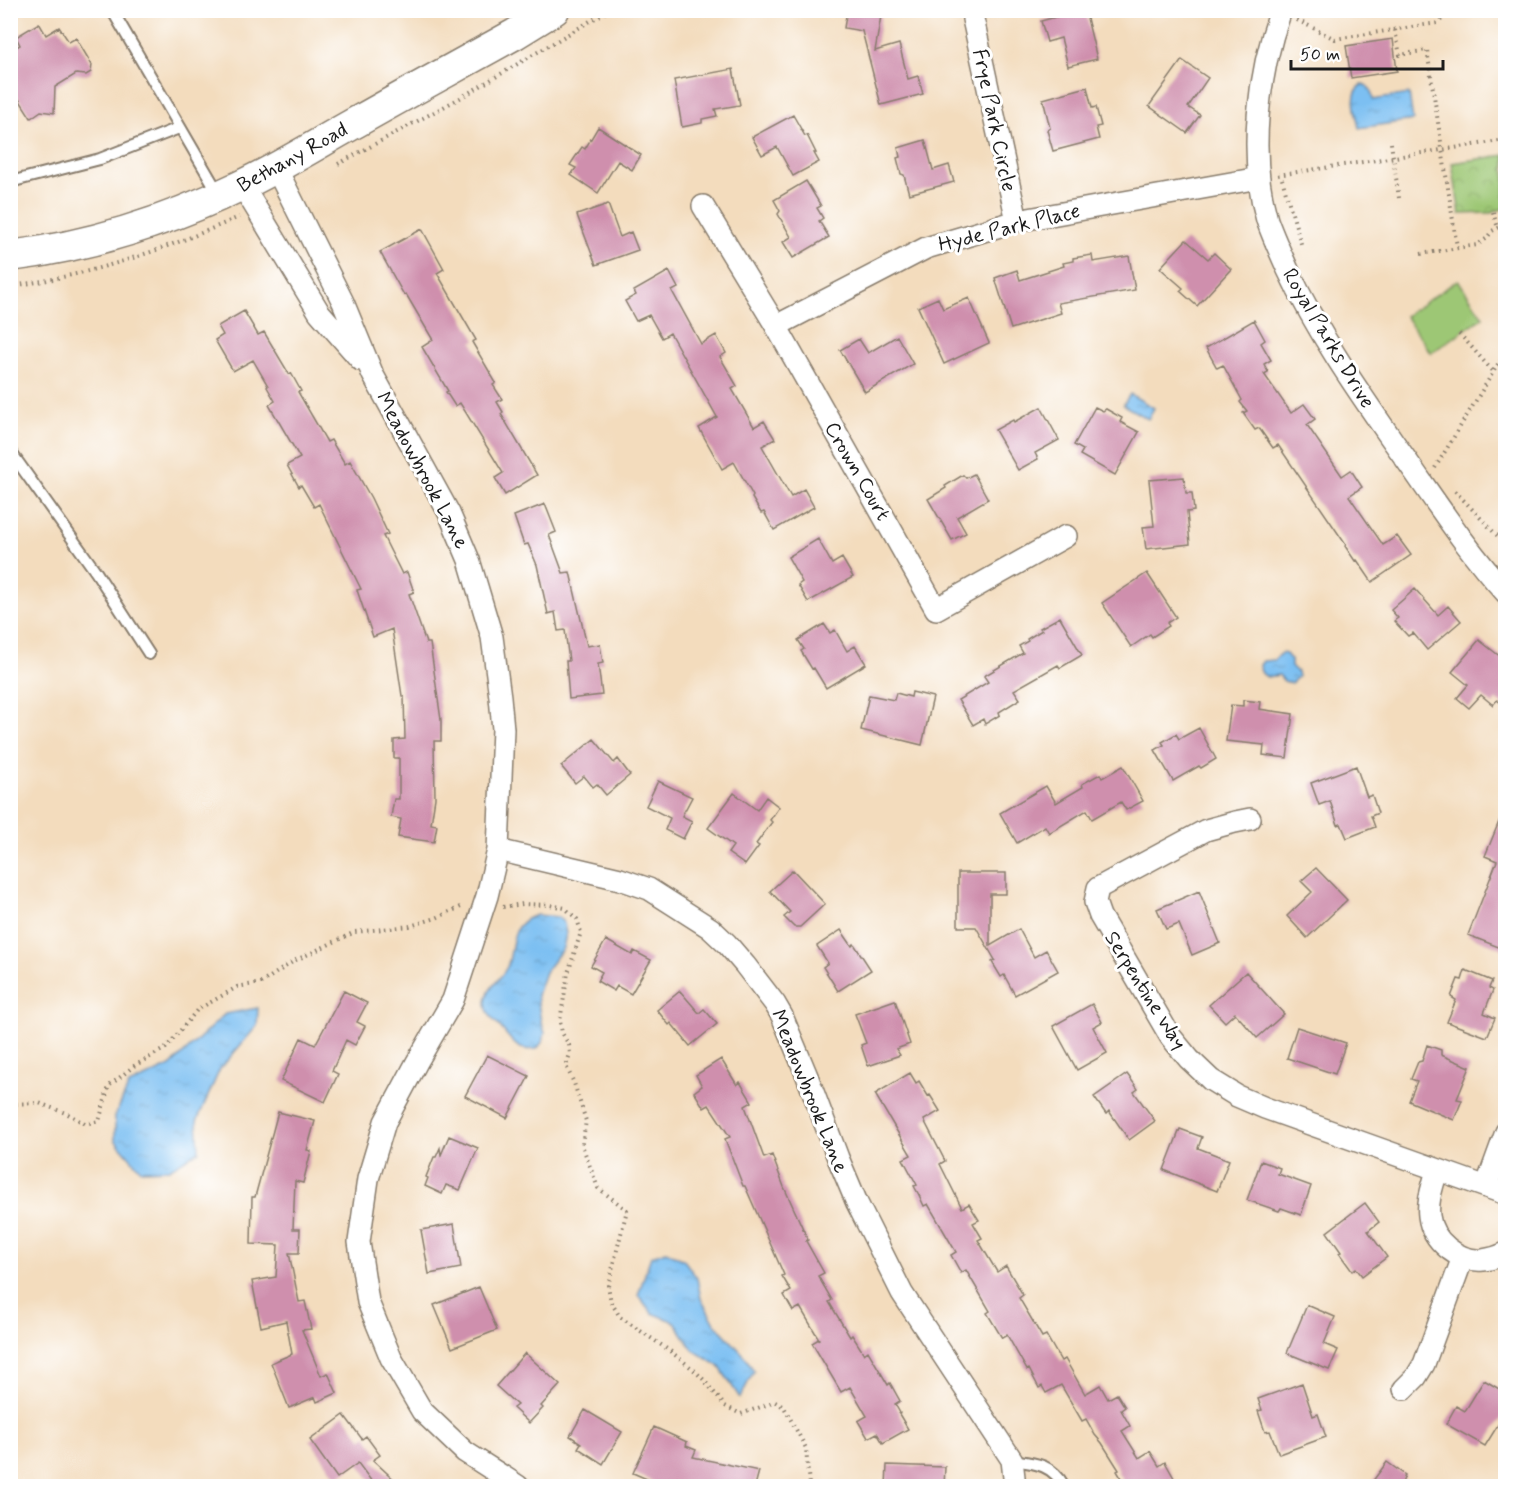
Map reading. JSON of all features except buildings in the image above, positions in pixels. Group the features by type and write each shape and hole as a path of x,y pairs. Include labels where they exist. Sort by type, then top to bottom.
{"main road":[{"name":"Bethany Road","path":"10,256 63,248 96,240 165,218 231,190 276,168 554,10"}],"street":[{"name":"Royal Parks Drive","path":"1289,19 1271,40 1261,84 1257,130 1259,178 1268,220 1278,249 1320,330 1378,419 1433,480 1475,556 1506,593"},
{"name":"Frye Park Circle","path":"973,20 1017,221"},
{"name":"Meadowbrook Lane","path":"276,168 343,302 373,375 460,536 492,637 503,729 498,850 487,896 453,1000 385,1122 368,1179 359,1242 368,1302 391,1358 422,1411 465,1452 518,1486"},
{"name":"Hyde Park Place","path":"776,326 926,248 1017,221 1259,178"},
{"name":"Meadowbrook Lane","path":"231,190 319,312 373,375"},
{"name":"Crown Court","path":"703,206 776,326 936,609 1066,536"},
{"name":"Serpentine Way","path":"1250,819 1206,830 1098,888 1095,902 1100,916 1170,1036 1189,1059 1212,1080 1237,1096 1496,1191"},
{"name":"Meadowbrook Lane","path":"498,850 620,879 649,890 710,928 745,965 782,1016 857,1203 903,1293 1012,1460 1015,1486"},
{"path":"1496,1191 1506,1132"},
{"path":"1437,1170 1429,1202 1429,1217 1439,1240 1451,1251 1463,1257 1481,1260 1496,1258 1506,1253"},
{"path":"1404,1389 1416,1377 1424,1364 1463,1257"}],"lane":[{"path":"112,10 179,128 231,190"},
{"path":"10,182 100,159 179,128"},
{"path":"10,451 96,572 149,654"},
{"path":"1012,1460 1040,1464 1058,1475 1064,1486"}],"path":[{"path":"334,165 460,98 609,10"},
{"path":"1289,19 1335,39 1437,23 1454,10"},
{"path":"1395,30 1400,54 1427,50 1457,247"},
{"path":"1259,178 1506,140"},
{"path":"1391,143 1399,198"},
{"path":"1280,165 1280,175 1303,250"},
{"path":"1493,212 1498,228"},
{"path":"1420,254 1477,244 1486,239 1492,231 1506,225"},
{"path":"1459,334 1493,371"},
{"path":"1433,480 1436,466 1506,351"},
{"path":"1430,457 1436,466 1433,480"},
{"path":"1454,491 1506,545"},
{"path":"503,907 524,904 566,908 577,919 581,932 568,973 560,1021 562,1033 569,1045 570,1054 566,1066 586,1120 582,1145 598,1188 627,1210 608,1286 610,1302 620,1317 693,1368 725,1406 741,1413 775,1402 784,1407 806,1448 809,1486"},
{"path":"10,1104 39,1103 68,1114 85,1124 99,1120 110,1086 134,1066 166,1048 197,1010 237,987 261,983 294,961 355,932 410,926 460,907"}],"green space":[{"path":"1505,155 1505,208 1491,213 1460,214 1452,163"},
{"path":"1458,280 1483,317 1431,353 1405,316"}],"water":[{"path":"1362,85 1369,88 1373,100 1409,94 1413,120 1359,128 1354,99"},
{"path":"1130,394 1154,408 1148,419 1123,405"},
{"path":"1281,653 1286,654 1291,660 1291,666 1297,672 1298,677 1291,683 1284,681 1279,675 1267,677 1261,671 1260,665 1263,661 1274,660"},
{"path":"537,915 558,917 564,923 566,934 563,948 545,972 537,995 545,1033 543,1041 537,1049 524,1049 512,1041 491,1016 486,1003 491,989 507,967 518,927 526,919"},
{"path":"258,1008 257,1026 220,1069 197,1121 199,1151 169,1169 141,1170 115,1140 115,1116 129,1085 170,1066 225,1014"},
{"path":"666,1251 684,1260 697,1278 701,1299 716,1325 744,1355 754,1371 740,1398 719,1366 693,1350 675,1322 652,1313 638,1295 651,1256"}]}
